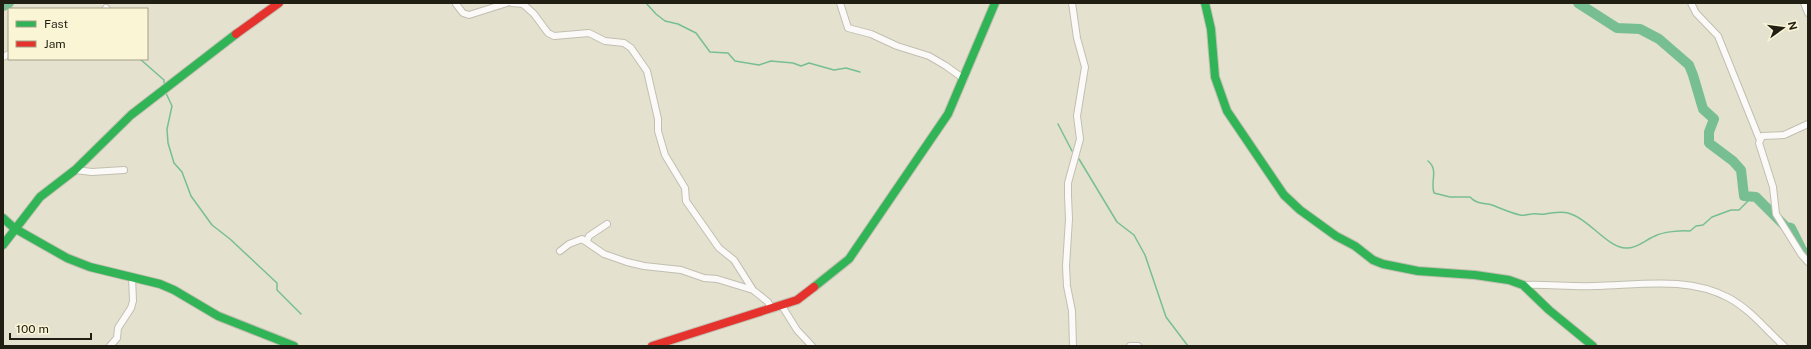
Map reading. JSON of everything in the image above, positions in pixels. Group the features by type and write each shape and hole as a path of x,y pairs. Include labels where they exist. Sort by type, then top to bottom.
{"street":[{"path":"3,245 14,228 40,197 75,170 142,106 279,3"},
{"path":"456,4 463,13 468,15 506,3"},
{"path":"512,3 523,4 534,14 548,33 554,36 588,33 605,41 624,44 631,48 647,71 658,119 658,131 665,155 685,188 686,201 719,248 734,260 753,290 768,302 772,309"},
{"path":"840,3 848,28 871,34 897,46 929,56 964,79"},
{"path":"652,346 797,300 849,258 939,128 964,79 995,3"},
{"path":"1072,3 1077,38 1085,68 1077,116 1080,139 1068,183 1069,220 1066,266 1067,286 1073,317 1073,346"},
{"path":"1205,3 1211,29 1215,77 1227,111 1266,166 1284,195 1300,210 1332,234 1355,246 1373,260 1383,264 1418,271 1475,275 1509,280 1523,285 1595,286 1667,282 1704,288 1730,299 1745,308 1784,346"},
{"path":"1691,3 1696,12 1718,36 1759,138 1773,187 1776,214 1800,254 1808,262"},
{"path":"1804,3 1808,13"},
{"path":"1759,138 1762,136 1784,135 1808,124"},
{"path":"75,170 92,172 124,170"},
{"path":"3,218 14,228 67,258 90,267 167,287 218,316 294,346"},
{"path":"587,241 589,236 607,224"},
{"path":"560,251 582,239 604,254 627,262 644,266 681,270 704,278 717,279 753,290"},
{"path":"110,346 117,338 118,328 131,308 133,301 132,277"},
{"path":"1523,285 1549,310 1594,346"},
{"path":"782,306 797,330 812,346"},
{"path":"1130,346 1138,346"}],"waterway":[{"path":"3,6 9,3"},
{"path":"106,3 108,7"},
{"path":"646,3 665,21 678,24 696,33 710,52 728,53 735,61 759,65 771,61 793,63 801,66 809,63 834,70 846,68 860,72"},
{"path":"1578,3 1617,28 1640,29 1659,39 1689,65 1703,109 1714,119 1709,132 1709,143 1733,161 1741,170 1744,196 1756,197 1786,227 1791,228 1802,250 1808,256"},
{"path":"141,60 164,80 164,83"},
{"path":"165,91 172,106 167,129 168,143 174,163 182,172 191,196 212,225 230,239 277,283 277,290 301,314"},
{"path":"1058,124 1072,151"},
{"path":"1079,159 1117,222 1134,235 1145,255 1166,317 1188,346"},
{"path":"1428,161 1434,172 1434,193 1450,197 1470,197 1477,202 1492,205 1522,215 1559,212 1568,213 1584,221 1613,244 1627,248 1635,247 1662,233 1690,231 1696,226 1703,225 1712,217 1731,210 1739,210 1752,197"}],"traffic: fast":[{"path":"814,287 849,259 948,114 995,3"},
{"path":"1205,3 1211,29 1215,77 1227,111 1284,195 1300,210 1336,236 1355,246 1373,260 1383,264 1418,271 1475,275 1509,280 1523,285 1549,310 1593,346"},
{"path":"3,245 40,197 75,170 131,115 236,34"},
{"path":"3,218 14,228 67,258 90,267 160,284 174,290 218,316 294,346"}],"traffic: jam":[{"path":"236,34 279,3"},
{"path":"652,346 797,300 814,287"}]}
